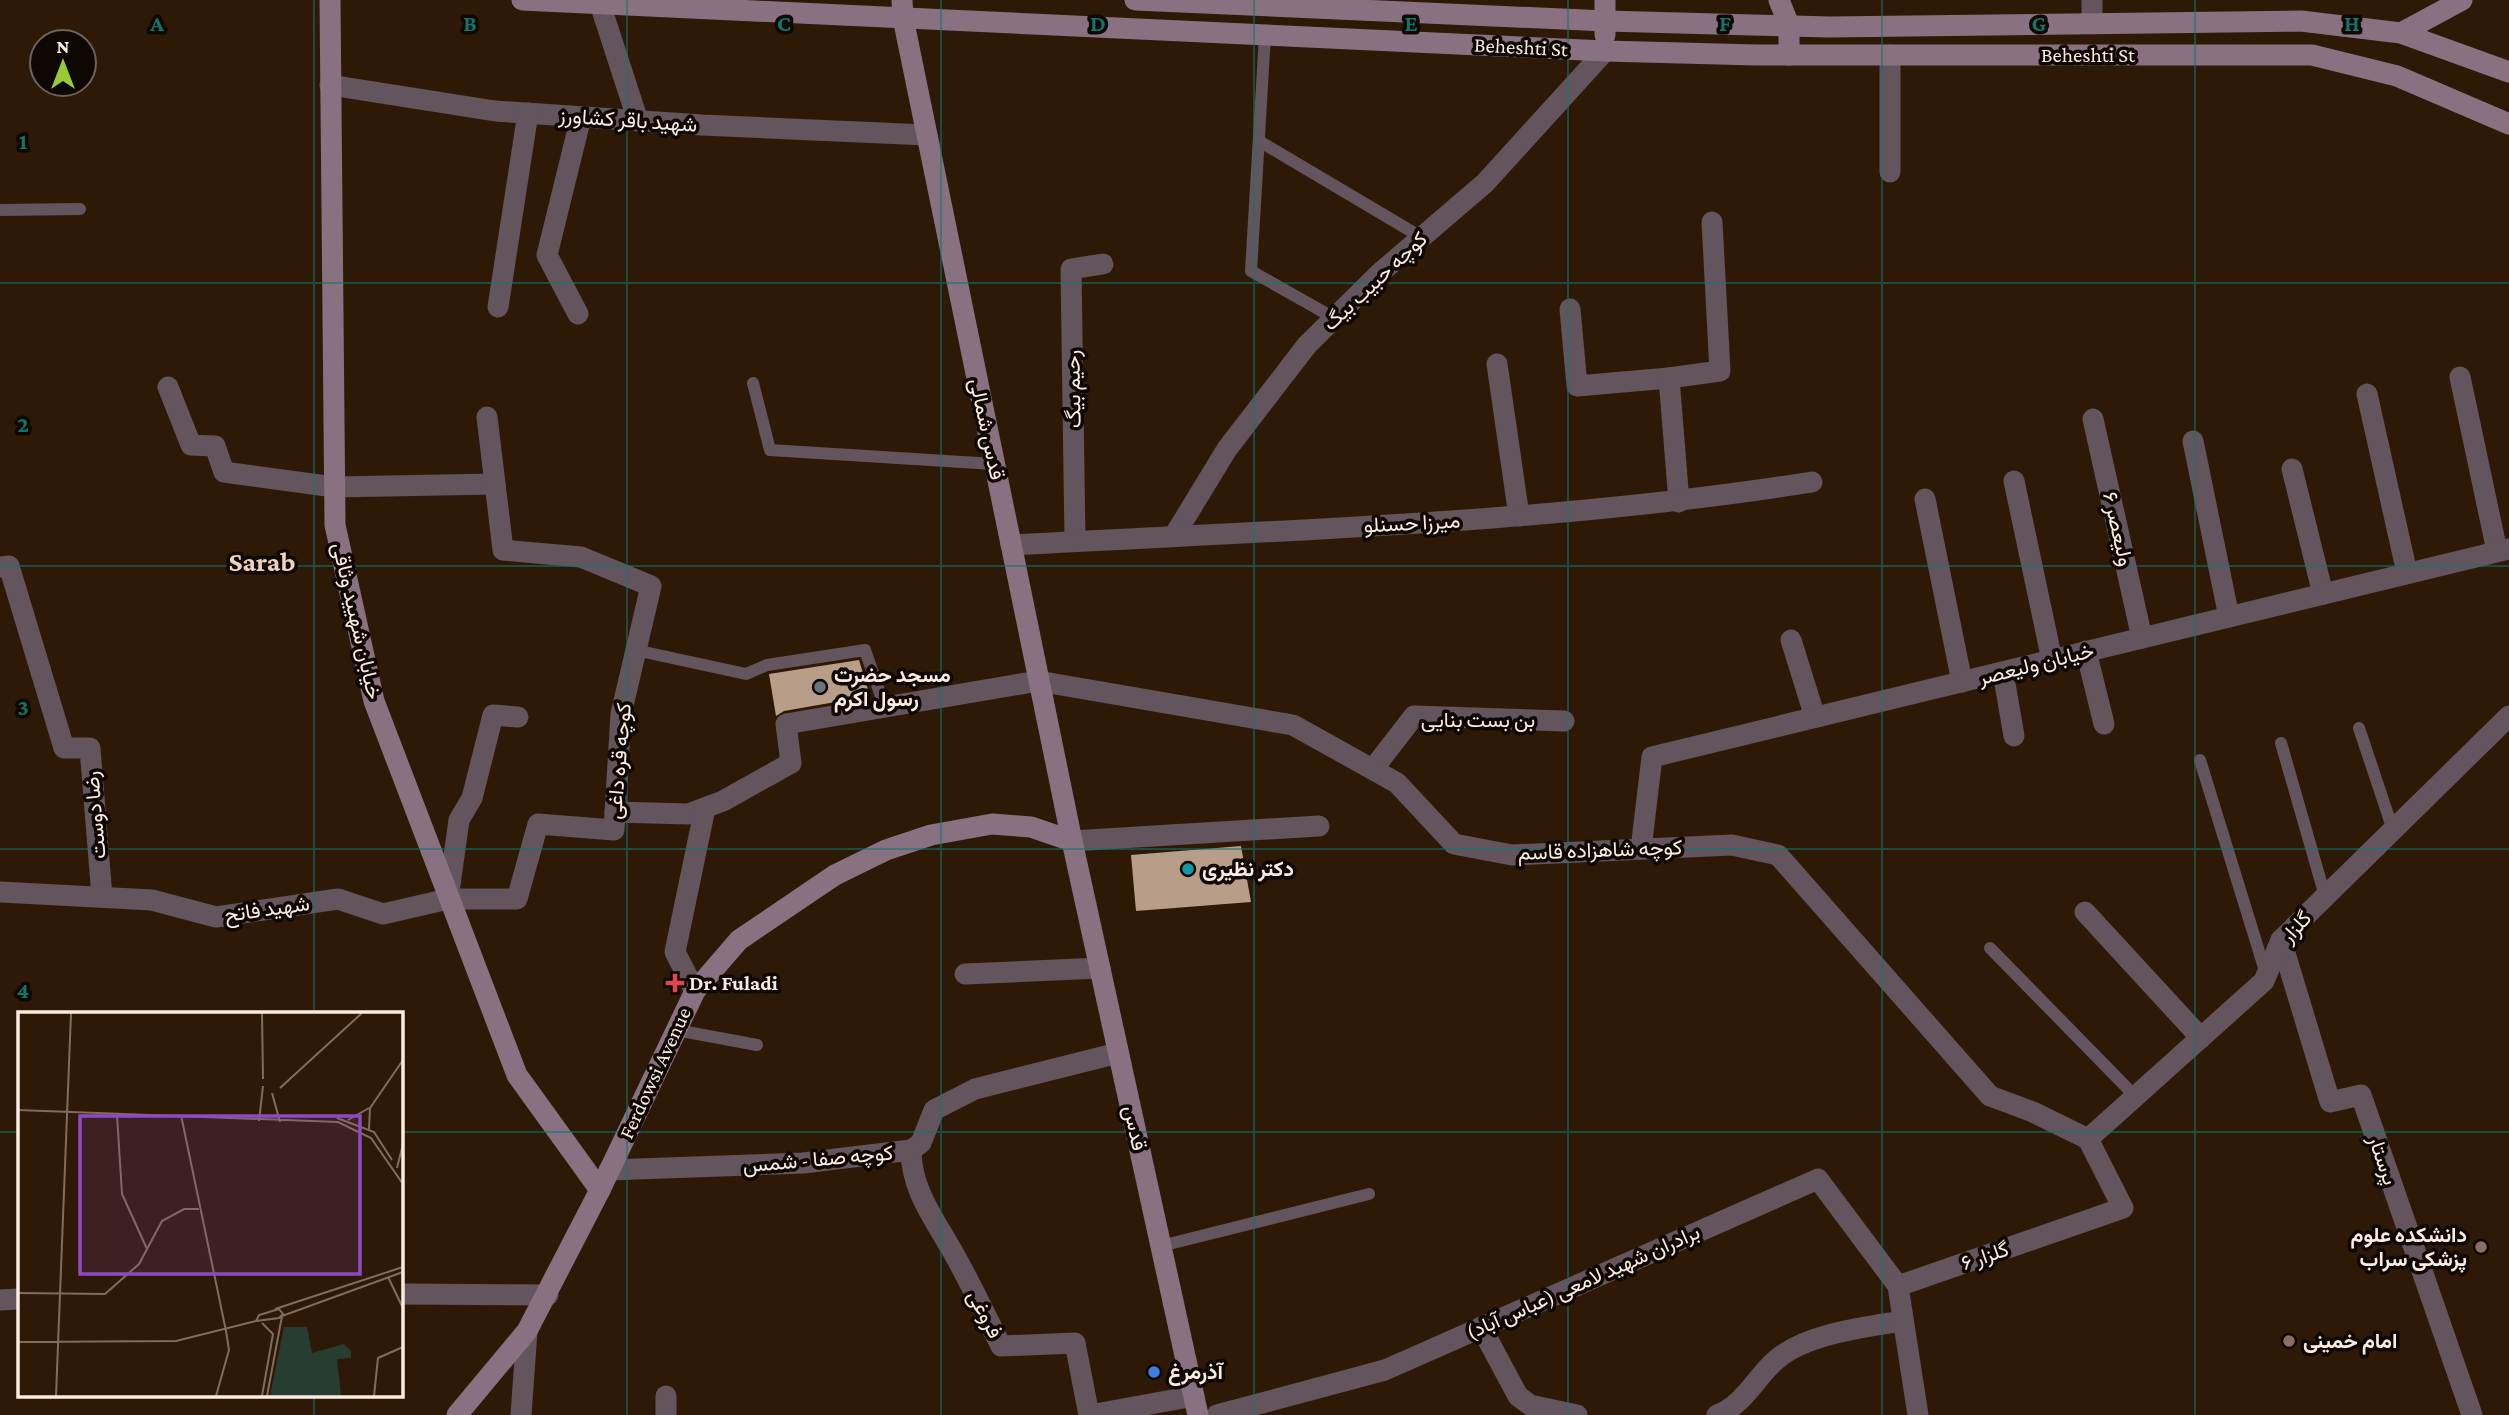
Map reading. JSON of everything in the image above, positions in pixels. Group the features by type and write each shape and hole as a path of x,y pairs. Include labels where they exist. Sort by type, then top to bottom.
{"street":[{"name":"خیابان شهیید وثاقی","path":"330,0 335,525 374,701 517,1075 600,1190"},
{"name":"Beheshti St","path":"522,0 600,4 903,9 1265,35 1605,51 1789,55 2312,55 2397,76 2509,124"},
{"name":"Beheshti St","path":"1135,0 1605,11 1789,24 2301,21 2401,33 2509,72"},
{"path":"1779,0 1789,24 1789,55"},
{"path":"2092,0 2092,22"},
{"path":"2401,33 2462,0"},
{"path":"600,4 638,121"},
{"name":"قدس شمالی","path":"903,9 1072,841"},
{"path":"1605,11 1605,51"},
{"name":"کوچه حبیب بیگ","path":"1174,536 1227,449 1307,345 1421,237 1485,183 1605,51"},
{"path":"1890,55 1890,172"},
{"name":"شهید باقر کشاورز","path":"330,85 528,113 927,135"},
{"path":"498,307 528,113"},
{"path":"578,313 547,255 581,117"},
{"path":"1570,309 1577,386 1720,371 1712,222"},
{"name":"رحیم بیگ","path":"1076,541 1071,269 1103,264"},
{"path":"1497,364 1519,516"},
{"path":"2460,377 2503,550"},
{"path":"1669,378 1679,502"},
{"path":"168,387 191,445 215,446 224,472 334,487 495,484 487,416"},
{"path":"2367,394 2407,573"},
{"name":"ولیعصر ۶","path":"2093,419 2142,638"},
{"path":"2193,441 2229,617"},
{"path":"2292,469 2323,594"},
{"path":"2014,481 2052,660"},
{"name":"میرزا حسنلو","path":"1010,545 1519,516 1679,502 1812,482"},
{"name":"کوچه قره داغی","path":"448,899 517,899 538,824 614,830 621,714 651,586 581,557 503,550 495,484"},
{"path":"1925,499 1962,682"},
{"name":"خیابان ولیعصر","path":"1642,849 1652,757 2503,550"},
{"name":"رضا دوست","path":"0,567 9,566 64,748 90,748 102,897"},
{"path":"1791,640 1815,717"},
{"path":"2086,652 2104,724"},
{"path":"2003,672 2014,736"},
{"name":"کوچه شاهزاده قاسم","path":"705,808 791,763 786,724 884,705 1038,681 1293,725 1397,783 1454,844 1511,855 1732,845 1778,855 1990,1096 2033,1112 2088,1139"},
{"path":"448,899 459,820 472,798 492,715 518,717"},
{"name":"بن بست بنایی","path":"1373,769 1414,716 1564,721"},
{"name":"گلزار","path":"2088,1139 2263,981 2281,940 2509,716"},
{"path":"614,812 688,814 705,808"},
{"path":"695,991 675,952 705,808"},
{"name":"Ferdowsi Avenue","path":"457,1415 527,1331 600,1190 695,991 739,940 796,899 886,850 931,835 992,824 1031,827 1072,841"},
{"path":"1072,841 1319,826"},
{"name":"قدس","path":"1072,841 1196,1405"},
{"name":"شهید فاتح","path":"0,892 152,900 216,917 338,899 383,914 448,899"},
{"path":"2085,912 2201,1038"},
{"name":"پرستار","path":"2281,940 2330,1102 2361,1095 2472,1415"},
{"path":"965,974 1100,968"},
{"name":"کوچه صفا - شمس","path":"609,1170 803,1163 911,1150 921,1143 934,1110 975,1089 1118,1054"},
{"name":"گلزار ۶","path":"1898,1286 2123,1208 2088,1139"},
{"name":"فروغی","path":"911,1150 911,1172 930,1217 954,1254 1001,1346 1075,1343 1089,1415 1196,1405"},
{"name":"برادران شهید لامعی (عباس آباد)","path":"1217,1415 1385,1370 1818,1179 1898,1286"},
{"path":"1898,1286 1918,1415"},
{"path":"402,1294 548,1295"},
{"path":"0,1300 18,1299"},
{"path":"1717,1415 1751,1390 1775,1360 1796,1346 1853,1330 1903,1321"},
{"path":"1481,1327 1518,1396 1530,1405 1577,1415"},
{"path":"521,1415 527,1331"}],"lane":[{"path":"1265,35 1251,271 1334,318"},
{"path":"1259,141 1421,237"},
{"path":"0,210 79,209"},
{"path":"754,383 770,450 994,464"},
{"path":"635,650 746,674 767,664 866,650 884,705"},
{"path":"2359,729 2392,830"},
{"path":"2281,743 2325,896"},
{"path":"2200,760 2266,975"},
{"path":"1990,948 2136,1096"},
{"path":"676,1030 757,1045"},
{"path":"1161,1246 1369,1194"}],"building":[{"name":"مسجد حضرت رسول اکرم","path":"859,660 870,696 784,711 776,716 769,674"},
{"name":"دکتر نظیری","path":"1241,846 1251,902 1136,911 1131,855"}],"place":[{"name":"مسجد حضرت رسول اکرم","path":"820,687"},
{"name":"دکتر نظیری","path":"1188,869"},
{"name":"Dr. Fuladi","path":"675,983"},
{"name":"دانشکده علوم پزشکی سراب","path":"2481,1247"},
{"name":"امام خمینی","path":"2289,1341"},
{"name":"آذرمرغ","path":"1154,1372"}],"district":[{"name":"Sarab","path":"262,561"}]}
